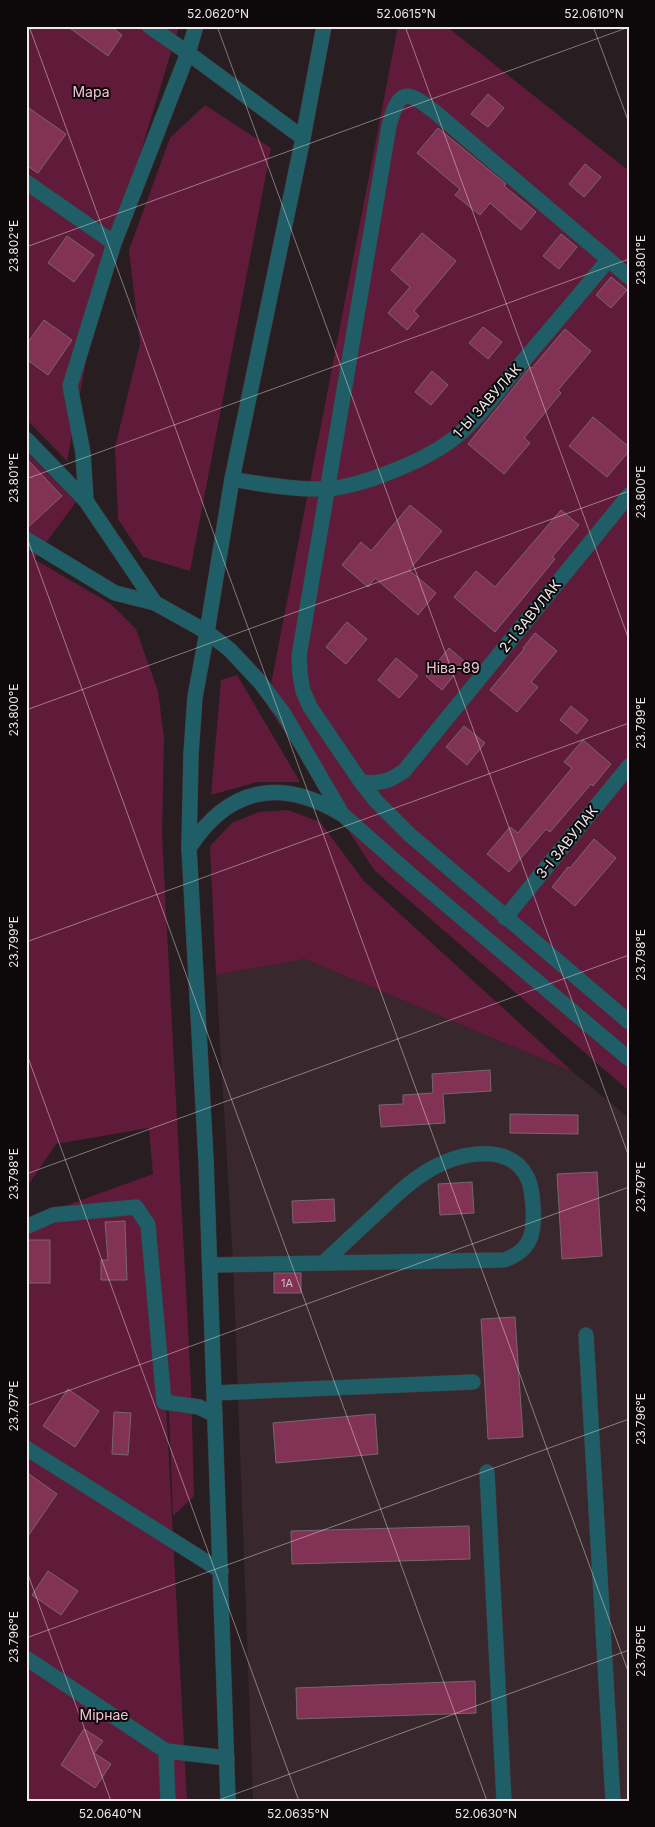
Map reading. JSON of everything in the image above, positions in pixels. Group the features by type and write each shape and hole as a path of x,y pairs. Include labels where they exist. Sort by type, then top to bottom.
{"street":[{"path":"149,26 188,52 303,138"},
{"path":"86,502 83,453 70,386 114,243 188,52 196,26"},
{"path":"228,1801 206,1160 189,848 191,754 195,697 232,479 303,138 324,26"},
{"path":"629,277 435,112 417,98 408,96 401,99 395,106 389,126 299,656 300,674 310,707 376,801 398,824 505,918 629,1022"},
{"path":"26,182 114,243"},
{"name":"1-Ы ЗАВУЛАК","path":"232,479 280,487 327,489 386,474 424,457 450,442 478,414 608,260"},
{"path":"26,439 86,502 155,603"},
{"name":"2-І ЗАВУЛАК","path":"361,782 376,784 392,779 404,771 629,495"},
{"path":"26,540 115,593 155,603 207,632 246,666 272,697 284,714 342,814"},
{"name":"3-І ЗАВУЛАК","path":"505,918 629,766"},
{"path":"189,848 200,831 224,808 242,799 262,793 282,793 304,797 324,804 342,814 629,1059"},
{"path":"210,1264 493,1261 514,1256 523,1250 534,1230 532,1193 527,1177 517,1163 500,1155 479,1154 453,1158 413,1181 324,1262"},
{"path":"26,1227 53,1215 136,1207 148,1224 164,1402 200,1407 215,1414"},
{"path":"586,1335 613,1801"},
{"path":"214,1393 473,1382"},
{"path":"26,1448 221,1571"},
{"path":"487,1472 504,1801"},
{"path":"26,1658 166,1751 227,1758"},
{"path":"166,1751 168,1801"}],"shaded area":[{"path":"305,959 573,1072 629,1118 629,1801 253,1801 233,1263 216,975"}],"green space":[{"name":"Мара","path":"26,26 179,26 101,283 67,461 26,419"},
{"name":"Ніва-89","path":"398,26 446,26 629,171 629,1091 374,870 267,705"},
{"path":"205,105 271,148 190,571 143,557 118,519 115,447 140,344 129,250 170,138"},
{"name":"Мірнае","path":"26,451 76,502 34,559 111,604 136,629 158,691 164,738 162,835 191,1385 194,1496 173,1516 168,1384 157,1233 187,1801 26,1801 26,1220 153,1174 149,1128 56,1144 26,1188"},
{"path":"237,675 300,782 257,782 211,795 221,680"},
{"path":"288,810 320,822 364,881 573,1072 305,959 216,975 210,846 232,823 259,812"}],"building":[{"path":"67,26 110,26 122,35 108,56"},
{"path":"488,94 504,108 488,127 471,114"},
{"path":"26,106 66,134 38,173 26,165"},
{"path":"438,128 506,184 504,186 536,212 521,230 490,203 480,215 455,195 460,189 417,153"},
{"path":"585,164 601,177 584,197 569,184"},
{"path":"422,233 456,261 414,311 419,316 407,330 388,313 410,287 391,270"},
{"path":"561,234 577,247 559,269 543,256"},
{"path":"67,236 94,255 74,282 48,263"},
{"path":"611,277 627,290 611,308 596,295"},
{"path":"44,320 72,340 48,375 26,359 26,345"},
{"path":"483,327 502,342 488,359 469,343"},
{"path":"565,329 591,351 558,390 561,393 524,438 530,443 504,474 468,444 530,367 532,368"},
{"path":"432,371 448,385 431,405 415,392"},
{"path":"593,417 629,447 629,451 607,477 569,446"},
{"path":"26,458 62,496 26,529"},
{"path":"410,505 442,531 409,570 436,593 418,615 375,578 368,587 342,565 361,542 371,551"},
{"path":"561,510 579,525 552,557 555,559 495,632 454,597 476,571 495,587"},
{"path":"347,622 367,639 346,664 326,647"},
{"path":"535,633 557,651 531,682 538,687 517,712 490,690"},
{"path":"449,648 465,662 442,690 426,676"},
{"path":"396,658 418,676 399,698 378,680"},
{"path":"571,706 588,720 577,734 560,720"},
{"path":"464,726 485,743 467,765 446,747"},
{"path":"583,740 611,764 593,786 591,784 550,832 546,829 509,872 487,854 510,827 518,833 572,768 564,762"},
{"path":"594,839 616,858 575,906 552,887"},
{"path":"490,1070 491,1091 443,1094 445,1123 381,1127 379,1105 403,1104 403,1095 433,1093 432,1074"},
{"path":"510,1114 578,1115 578,1134 510,1133"},
{"path":"597,1172 602,1256 562,1259 557,1174"},
{"path":"472,1182 474,1213 440,1215 438,1184"},
{"path":"334,1199 335,1221 293,1223 292,1201"},
{"path":"125,1221 127,1280 101,1280 101,1260 108,1260 105,1222"},
{"path":"26,1240 50,1240 50,1283 26,1283"},
{"path":"274,1273 301,1273 301,1293 274,1293"},
{"path":"515,1317 523,1437 488,1439 481,1319"},
{"path":"68,1389 99,1411 75,1447 43,1426"},
{"path":"114,1412 131,1413 128,1455 112,1454"},
{"path":"375,1414 378,1454 276,1463 273,1423"},
{"path":"26,1472 57,1494 26,1539"},
{"path":"469,1526 470,1559 292,1564 291,1531"},
{"path":"48,1571 78,1591 61,1615 32,1595"},
{"path":"475,1681 476,1713 297,1719 296,1688"},
{"path":"84,1729 103,1741 94,1753 111,1764 95,1788 61,1765"}]}
